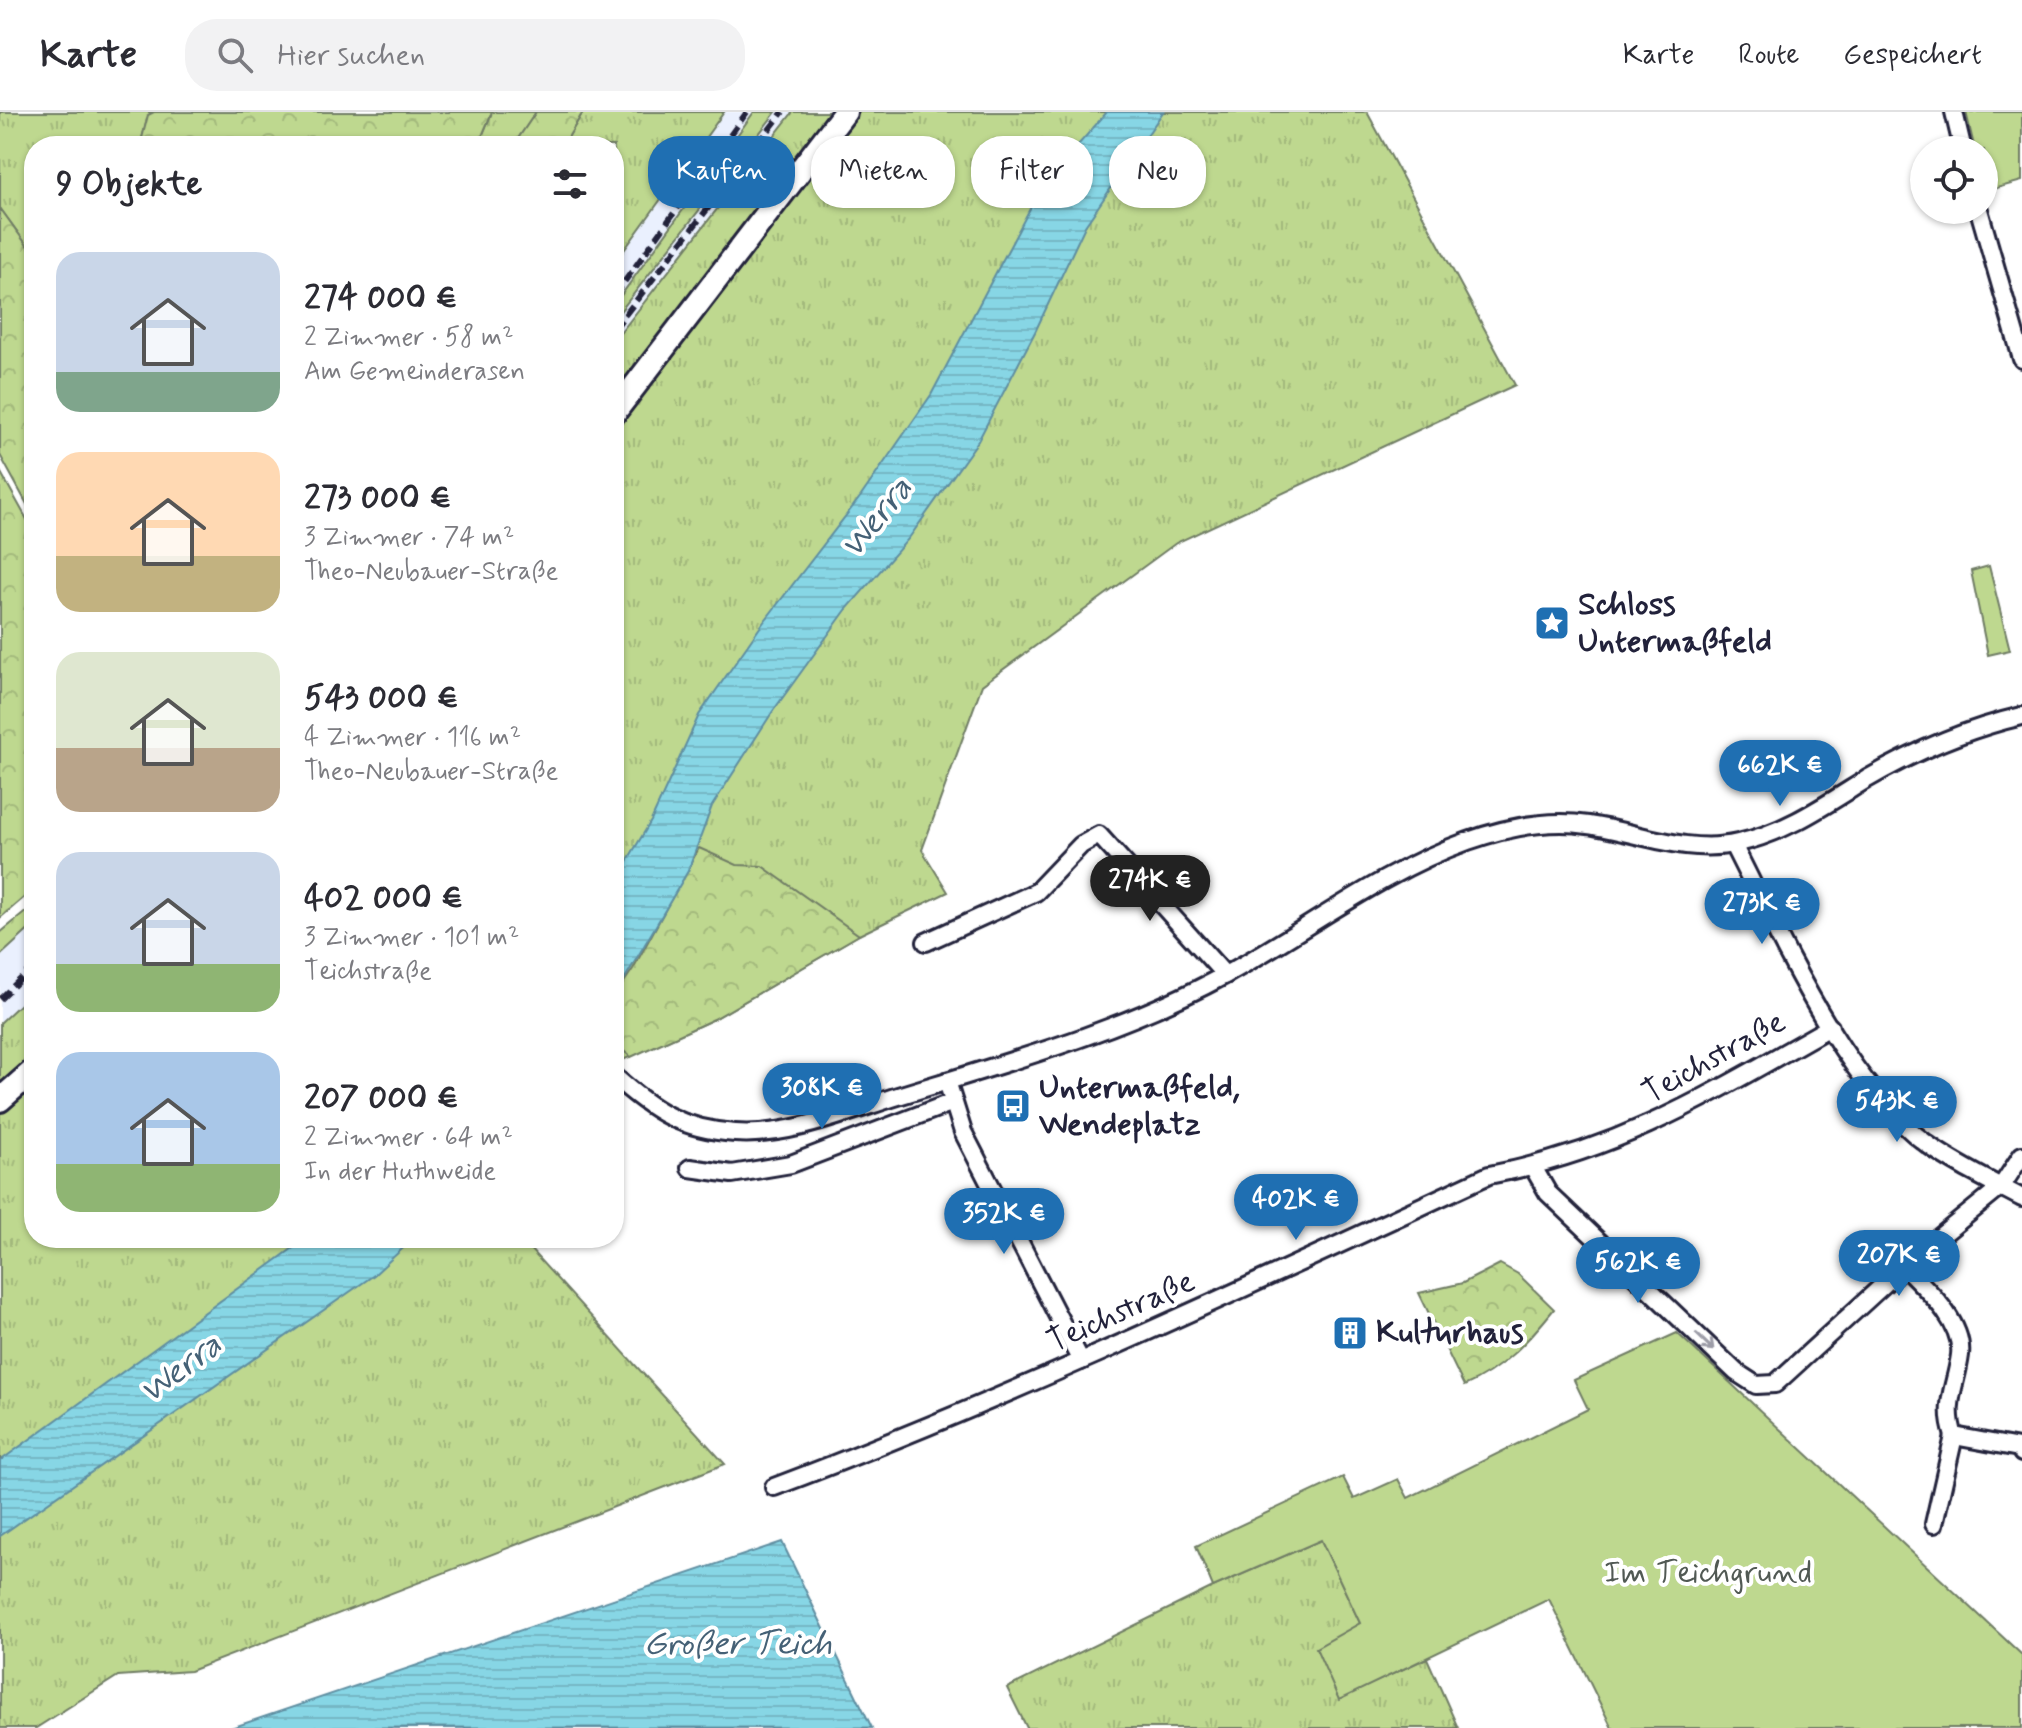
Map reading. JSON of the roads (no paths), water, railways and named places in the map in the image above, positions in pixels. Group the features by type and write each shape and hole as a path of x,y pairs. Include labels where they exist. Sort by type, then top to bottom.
{"main road":[{"path":"624,400 845,112"},
{"path":"0,1100 24,1079"}],"street":[{"path":"1954,112 1960,136"},
{"path":"1983,224 2022,359"},
{"path":"624,1085 665,1117 689,1125 740,1134 765,1132 947,1081 1089,1034 1169,1003 1225,975 1383,880 1470,841 1516,828 1555,823 1588,825 1666,843 1733,845 1801,821 1868,779 1957,733 2022,716"},
{"path":"926,942 1036,892 1081,845 1099,835 1225,975"},
{"path":"1733,845 1830,1027 1889,1108 1916,1134 2022,1198"},
{"name":"Teichstraße","path":"774,1487 887,1445 1081,1361 1489,1175 1533,1167 1661,1122 1830,1027"},
{"path":"947,1081 963,1132 1081,1361"},
{"path":"690,1168 732,1174 791,1164 953,1102"},
{"path":"1533,1167 1548,1193 1736,1372 1756,1385 1775,1384 1904,1266 2001,1187 2022,1155"},
{"path":"1904,1266 1947,1311 1961,1351 1947,1414 1954,1436 1934,1524"},
{"path":"1954,1436 2021,1445"}],"water":[{"name":"Werra","path":"1107,112 1163,112 1147,136 1109,136 1109,191 1085,226 1035,332 978,441 909,538 846,610 773,711 712,806 688,871 624,980 624,866 651,821 699,715 763,623 861,496 931,395 1030,208 1093,208 1093,136 1086,136"},
{"name":"Werra","path":"293,1248 403,1248 374,1275 0,1536 0,1461"},
{"name":"Großer Teich","path":"782,1542 872,1728 231,1728"}],"railway":[{"path":"624,282 747,112"},
{"path":"624,316 783,112"},
{"path":"0,999 24,976"}],"place":[{"name":"Schloss Untermaßfeld","path":"1552,623"},
{"name":"Untermaßfeld, Wendeplatz","path":"1013,1106"},
{"name":"Kulturhaus","path":"1350,1333"}],"park label":[{"name":"Im Teichgrund","path":"1708,1573"}]}
